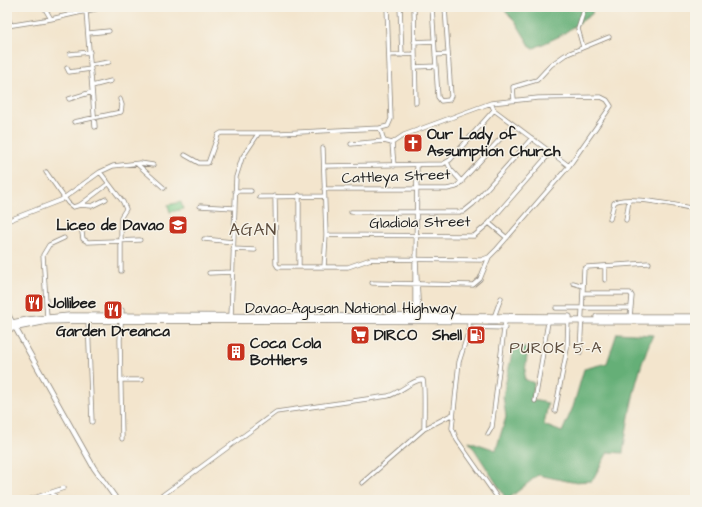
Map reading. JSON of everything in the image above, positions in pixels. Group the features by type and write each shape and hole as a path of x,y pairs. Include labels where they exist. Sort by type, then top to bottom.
{"highway":[{"name":"Davao-Agusan National Highway","path":"11,325 47,321 88,320 122,315"},
{"name":"Davao-Agusan National Highway","path":"7,329 11,325 46,317 122,315 231,318 417,318 548,322 630,317 695,317"},
{"name":"Davao-Agusan National Highway","path":"469,319 494,317 695,321"}],"main road":[{"path":"7,313 11,325 94,468 116,500"}],"street":[{"path":"44,7 51,19"},
{"path":"73,7 76,13"},
{"path":"7,16 9,25 51,19 104,7"},
{"path":"185,155 195,161 206,164 209,162 219,134 258,134 380,128 388,126 391,121 387,7"},
{"path":"400,7 402,55"},
{"path":"414,7 416,103"},
{"path":"432,7 438,99 441,102 449,100 452,94 445,7"},
{"path":"583,46 578,29 585,7"},
{"path":"86,11 95,127"},
{"path":"88,32 109,31"},
{"path":"514,100 513,87 537,80 556,61 583,46 609,36"},
{"path":"414,42 434,41"},
{"path":"70,54 90,52"},
{"path":"389,56 415,54"},
{"path":"435,55 448,54"},
{"path":"67,68 69,72 109,62"},
{"path":"415,67 436,66"},
{"path":"92,86 111,81"},
{"path":"69,99 92,92"},
{"path":"351,144 384,141 392,143 404,136 490,102 601,97 607,100 610,104 610,109 569,166 507,238 488,257 480,279 475,285 372,282"},
{"path":"74,122 121,112 122,105 120,99"},
{"path":"490,102 494,110 569,166"},
{"path":"325,166 439,165 447,162 494,110"},
{"name":"Cattleya Street","path":"324,189 451,189 462,182 514,125"},
{"path":"380,128 384,141"},
{"path":"231,318 234,208 238,166 258,134"},
{"path":"351,212 459,213 466,210 532,138"},
{"path":"392,143 394,166"},
{"path":"323,148 325,166 324,196 326,235 324,267"},
{"name":"Gladiola Street","path":"326,235 474,236 489,223 551,152"},
{"path":"447,162 451,170 462,182"},
{"path":"137,164 164,188"},
{"path":"7,220 52,204 100,172 113,166 137,164 153,165"},
{"path":"417,166 417,318"},
{"path":"46,172 73,207 80,205 108,184"},
{"path":"100,172 123,202 126,209 121,217 121,271"},
{"path":"235,191 251,191"},
{"path":"259,197 299,195 324,196"},
{"path":"299,195 299,266"},
{"path":"275,196 276,264 278,267 348,267 371,259 477,260 488,257"},
{"path":"80,205 88,207 106,199"},
{"path":"626,220 629,200"},
{"path":"610,219 616,201 641,200 695,209"},
{"path":"200,206 234,208"},
{"path":"489,223 507,238"},
{"path":"81,226 82,236 85,241 140,240"},
{"path":"46,317 42,255 49,245 64,238"},
{"path":"204,239 233,242"},
{"path":"233,249 255,250"},
{"path":"580,353 585,268 649,264"},
{"path":"605,267 605,280"},
{"path":"209,273 232,272"},
{"path":"574,284 583,286"},
{"path":"583,293 630,293 632,296 630,317"},
{"path":"494,317 501,298"},
{"path":"556,308 631,308"},
{"path":"122,315 122,439"},
{"path":"469,319 469,328 459,362 452,428 456,440 499,500"},
{"path":"88,320 92,422"},
{"path":"488,434 492,427 505,321"},
{"path":"555,411 567,349 568,321"},
{"path":"535,401 548,322"},
{"path":"469,328 505,328"},
{"path":"156,500 269,417 282,410 393,395 422,379 425,384 423,401 424,429"},
{"path":"122,380 142,380"},
{"path":"362,483 424,429 453,414"},
{"path":"28,500 64,488"},
{"path":"52,493 58,500"}],"green space":[{"path":"501,7 593,7 592,14 560,36 532,49 515,21"},
{"path":"181,202 183,209 170,212 168,205"},
{"path":"617,333 653,335 638,378 623,453 608,452 592,481 572,482 538,475 507,500 469,441 496,450 506,417 503,396 514,344 528,349 524,379 534,383 532,400 548,403 544,425 562,432 573,407 584,369 607,363"}],"place":[{"name":"Our Lady of Assumption Church","path":"413,143"},
{"name":"Liceo de Davao","path":"178,225"},
{"name":"Jollibee","path":"34,303"},
{"name":"Garden Dreanca","path":"113,310"},
{"name":"DIRCO","path":"360,335"},
{"name":"Shell","path":"476,335"},
{"name":"Coca Cola Bottlers","path":"236,352"}],"district":[{"name":"AGAN","path":"253,229"},
{"name":"PUROK 5-A","path":"556,347"}]}
